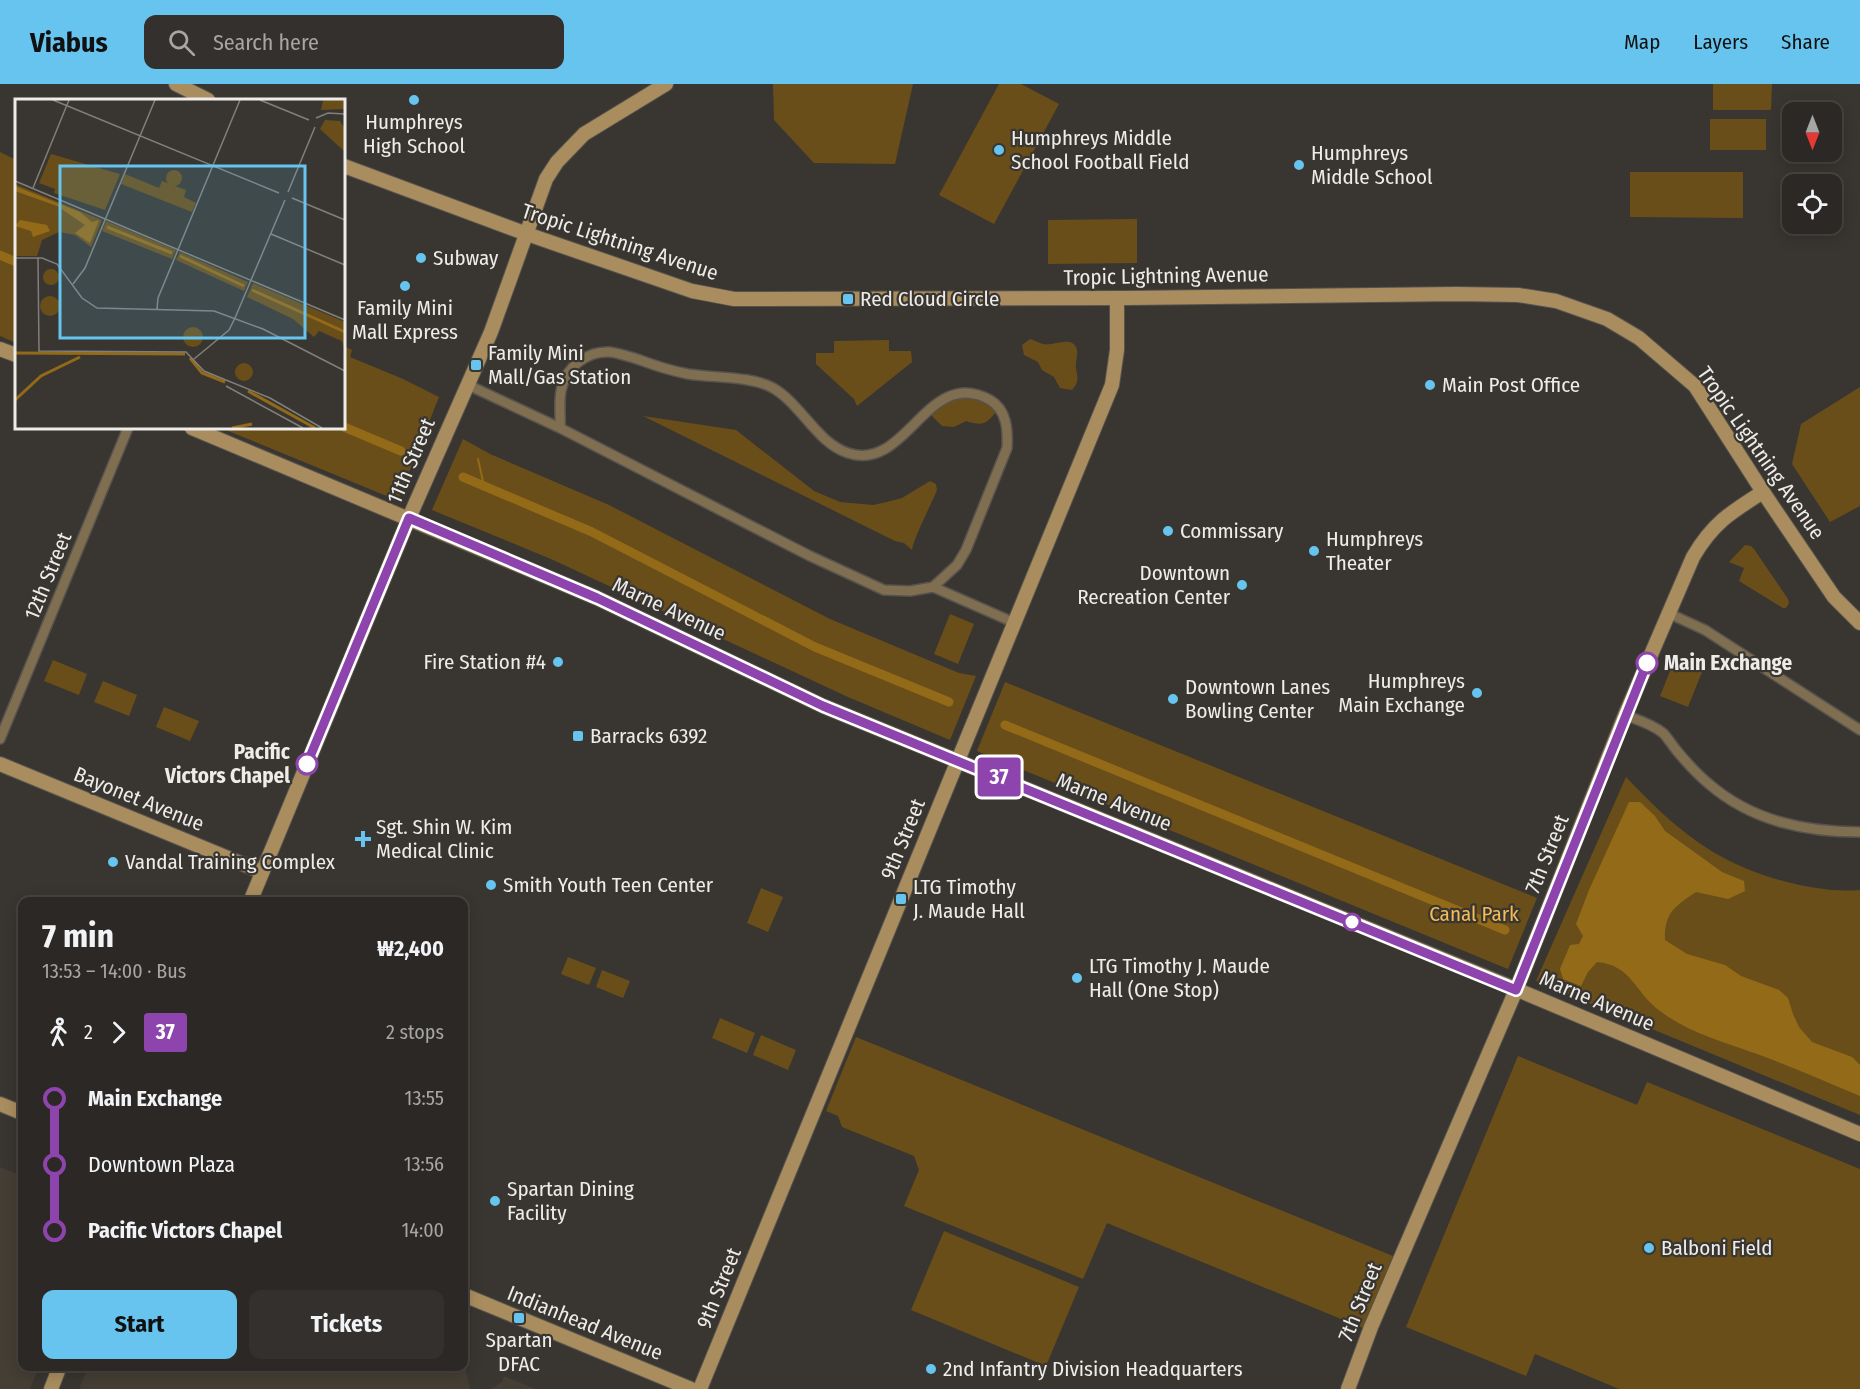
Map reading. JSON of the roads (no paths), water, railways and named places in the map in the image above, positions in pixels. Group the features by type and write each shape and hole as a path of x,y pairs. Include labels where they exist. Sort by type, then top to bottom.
{"street":[{"path":"176,84 206,99"},
{"name":"11th Street","path":"252,897 409,518 491,332 546,179 557,162 584,134 666,84"},
{"name":"Tropic Lightning Avenue","path":"345,166 527,234 692,291 734,299 1508,294 1556,301 1606,320 1639,338 1695,386 1834,597 1860,623"},
{"name":"9th Street","path":"700,1389 1112,385 1117,350 1118,298"},
{"path":"0,349 15,355"},
{"path":"468,385 560,428 800,551 884,591 910,591 933,587 957,565 966,550 1006,448 1008,432 999,408 991,401 960,392 950,395 928,412 891,446 861,456 848,453 832,444 775,389 762,383 710,378 670,370 609,352 596,353 583,358 569,370 561,388 560,428"},
{"name":"12th Street","path":"0,739 128,429"},
{"name":"Marne Avenue","path":"194,429 597,598 823,706 1516,990 1860,1134"},
{"name":"7th Street","path":"1348,1389 1371,1327 1516,990 1625,716 1693,557 1705,536 1720,521 1763,492"},
{"path":"933,587 1015,623"},
{"path":"1668,613 1689,622 1860,730"},
{"path":"1625,716 1648,724 1661,732 1709,784 1735,803 1758,815 1815,831 1860,832"},
{"name":"Bayonet Avenue","path":"0,764 262,872"},
{"path":"0,1104 18,1111"},
{"name":"Indianhead Avenue","path":"468,1297 691,1389"},
{"path":"51,1389 58,1371"}],"waterway":[{"path":"0,255 15,262"},
{"path":"345,427 401,451"},
{"path":"478,459 484,486"},
{"path":"463,477 592,532 815,647 949,702"},
{"path":"1005,725 1505,930"}],"place":[{"name":"Humphreys High School","path":"414,100"},
{"name":"Humphreys Middle School Football Field","path":"999,150"},
{"name":"Humphreys Middle School","path":"1299,165"},
{"name":"Subway","path":"421,258"},
{"name":"Family Mini Mall Express","path":"405,286"},
{"name":"Red Cloud Circle","path":"848,299"},
{"name":"Family Mini Mall/Gas Station","path":"476,365"},
{"name":"Main Post Office","path":"1430,385"},
{"name":"Commissary","path":"1168,531"},
{"name":"Humphreys Theater","path":"1314,551"},
{"name":"Downtown Recreation Center","path":"1242,585"},
{"name":"Fire Station #4","path":"558,662"},
{"name":"Main Exchange","path":"1647,663"},
{"name":"Humphreys Main Exchange","path":"1477,693"},
{"name":"Downtown Lanes Bowling Center","path":"1173,699"},
{"name":"Barracks 6392","path":"578,736"},
{"name":"Pacific Victors Chapel","path":"307,764"},
{"name":"Sgt. Shin W. Kim Medical Clinic","path":"363,839"},
{"name":"Vandal Training Complex","path":"113,862"},
{"name":"Smith Youth Teen Center","path":"491,885"},
{"name":"LTG Timothy J. Maude Hall","path":"901,899"},
{"name":"LTG Timothy J. Maude Hall (One Stop)","path":"1077,978"},
{"name":"Spartan Dining Facility","path":"495,1201"},
{"name":"Balboni Field","path":"1649,1248"},
{"name":"Spartan DFAC","path":"519,1318"},
{"name":"2nd Infantry Division Headquarters","path":"931,1369"}],"park label":[{"name":"Canal Park","path":"1474,914"}]}
